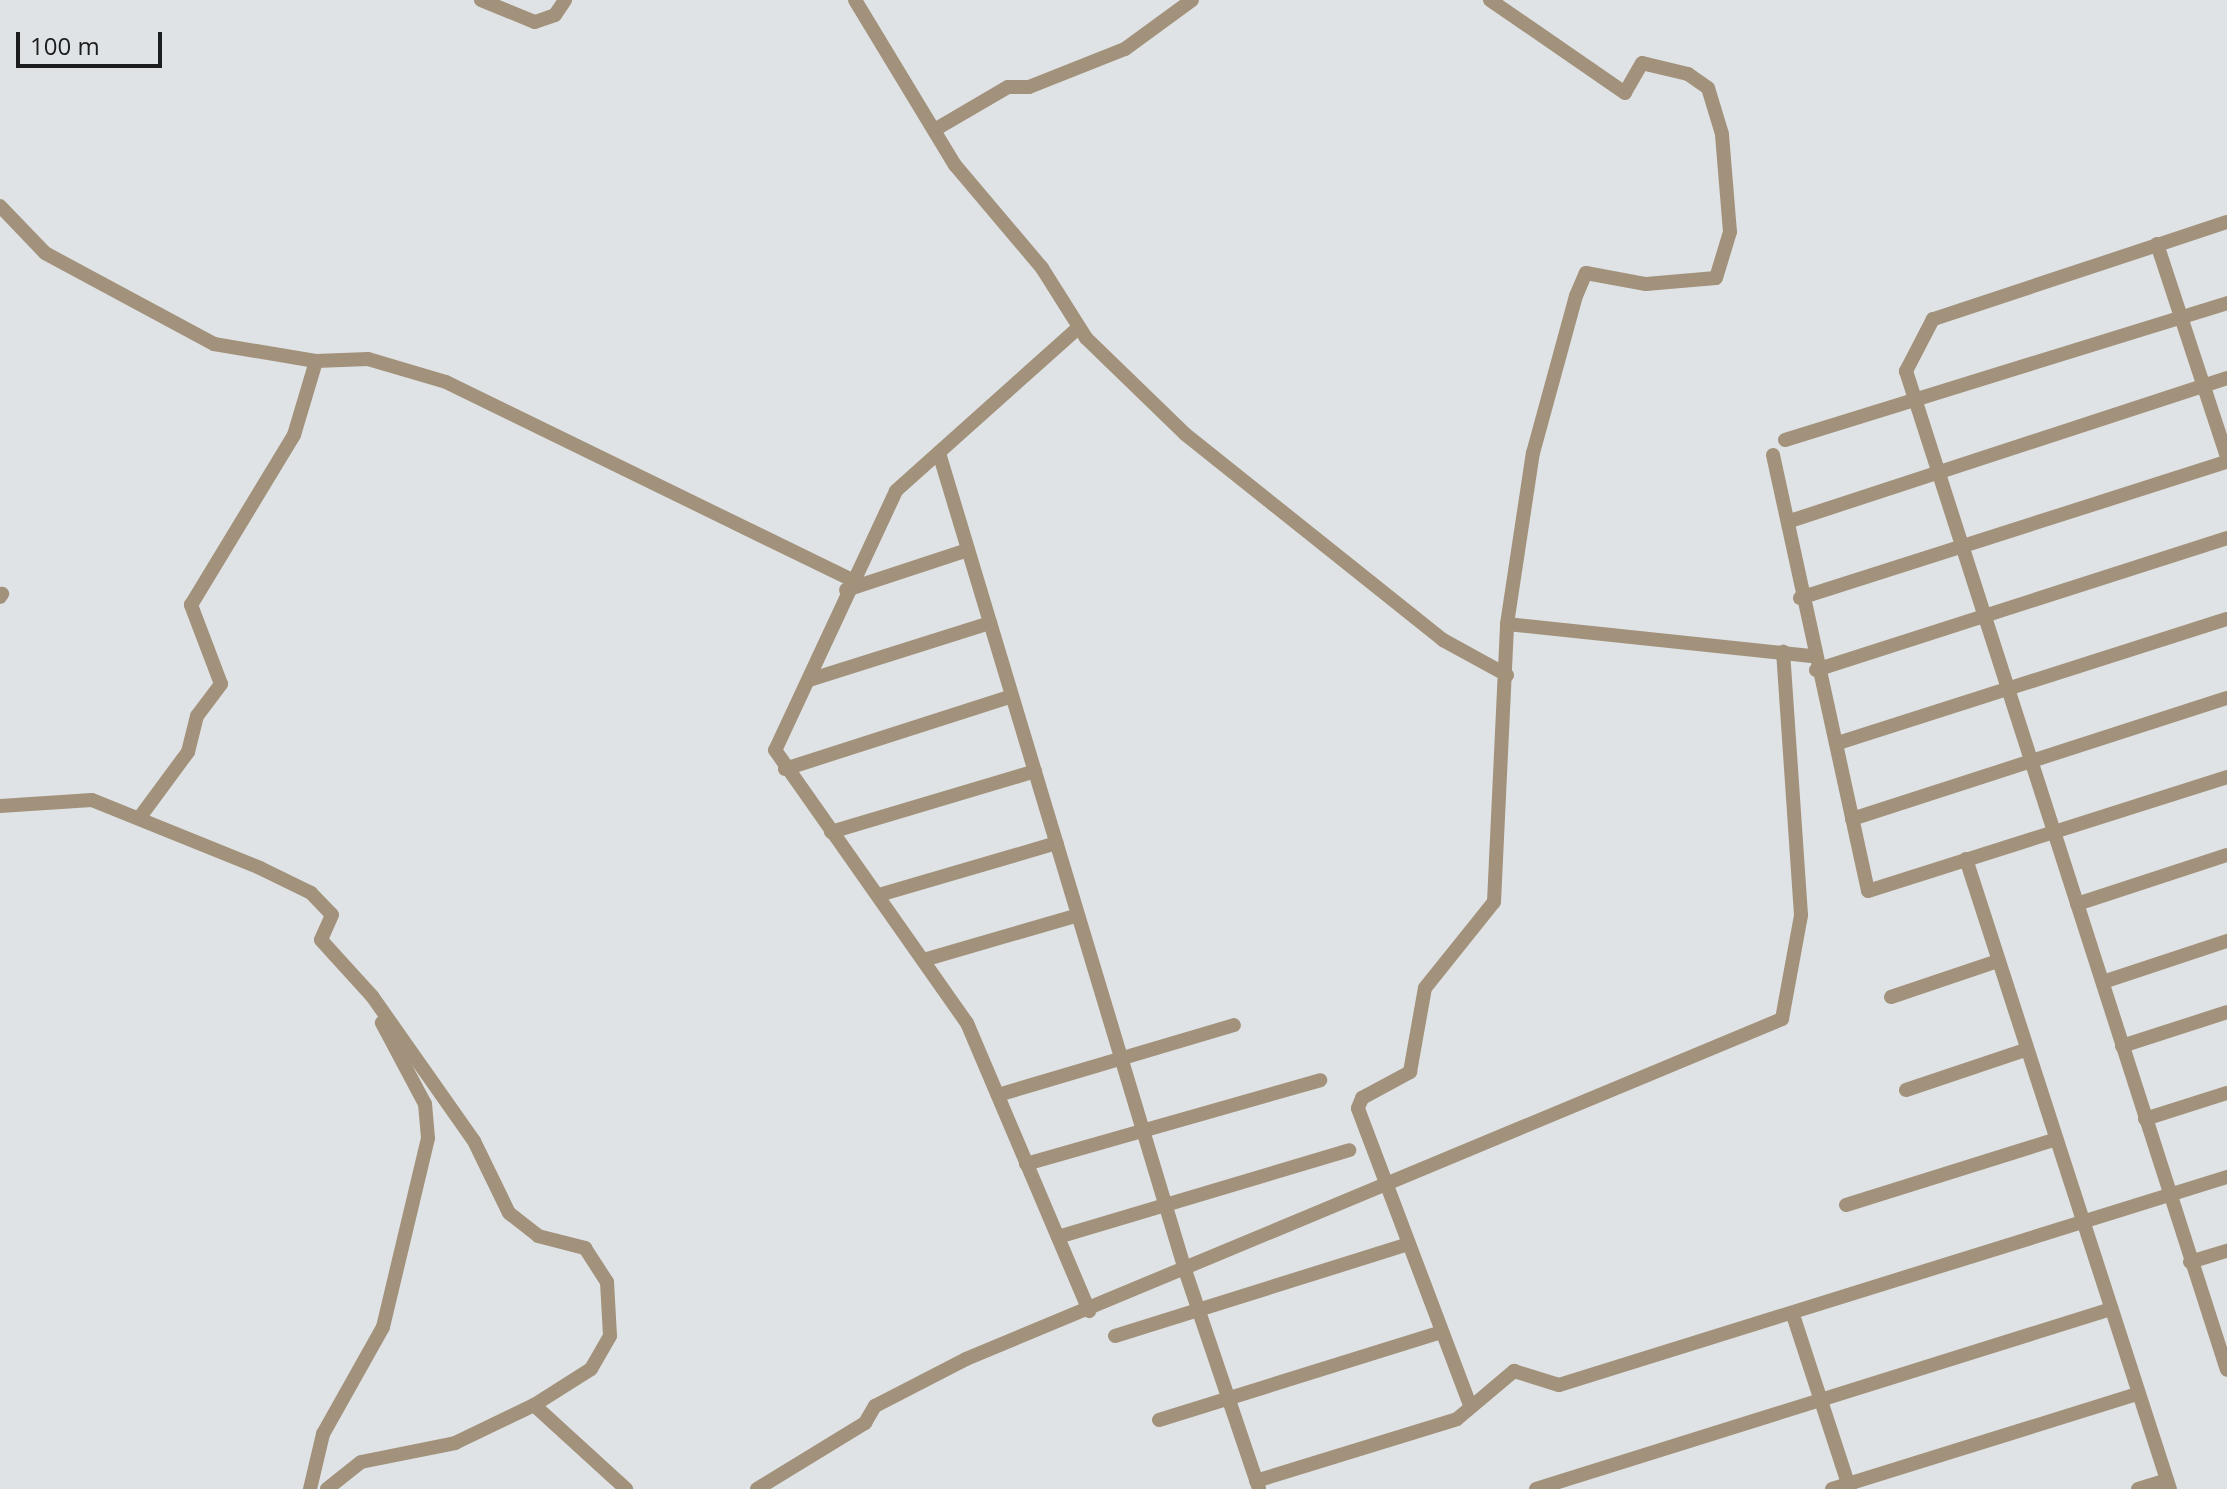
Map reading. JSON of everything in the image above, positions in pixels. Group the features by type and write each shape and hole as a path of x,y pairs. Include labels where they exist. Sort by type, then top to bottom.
{"street":[{"path":"481,0 535,22 555,15 565,0"},
{"path":"855,0 936,129 955,165 1042,268 1078,328 1185,434 1443,640 1507,675"},
{"path":"936,129 1008,87 1029,87 1125,49 1192,0"},
{"path":"1470,1405 1438,1333 1358,1108 1362,1098 1410,1072 1425,988 1494,902 1507,624 1533,453 1586,273 1646,284 1716,278 1730,232 1722,134 1708,88 1688,74 1642,63 1625,93 1490,0"},
{"path":"0,206 45,253 214,344 316,361 368,359 446,382 848,584 968,550"},
{"path":"2227,222 1933,319 1906,371 1964,545 2190,1262 2222,1332 2227,1370"},
{"path":"1800,598 2227,459 2157,244"},
{"path":"1785,440 2227,303"},
{"path":"1078,328 896,491 848,584 809,680 777,741 785,769 927,959 998,1095 1089,1311"},
{"path":"140,817 188,752 197,716 221,684 191,605 294,435 316,361"},
{"path":"1793,520 2227,378"},
{"path":"939,453 1185,1270 1257,1485 1457,1419 1514,1371 1559,1385 1793,1315 2227,1177"},
{"path":"1773,455 1793,520 1800,598 1814,663 1838,743 1868,891 2227,777"},
{"path":"1507,624 1783,652 1814,663 1984,615 2227,538"},
{"path":"1838,743 2227,619"},
{"path":"809,680 990,623"},
{"path":"757,1489 865,1423 875,1406 966,1359 1089,1311 1386,1182 1782,1019 1801,915 1783,652"},
{"path":"785,769 1012,696"},
{"path":"1852,819 2030,759 2227,698"},
{"path":"831,832 1035,771"},
{"path":"0,806 92,800 140,817 311,893 332,915 321,940 372,996 474,1141 509,1213 538,1236 585,1248 607,1282 610,1336 591,1369 534,1405 455,1443 361,1462 327,1489"},
{"path":"879,895 1057,843"},
{"path":"2077,904 2227,855"},
{"path":"1966,859 2053,1140 2168,1484 2138,1489"},
{"path":"927,959 1078,915"},
{"path":"2103,982 2227,941"},
{"path":"1891,997 1998,961"},
{"path":"310,1489 323,1434 383,1327 428,1138 425,1104 372,996"},
{"path":"2122,1046 2227,1012"},
{"path":"998,1095 1234,1025"},
{"path":"1906,1090 2025,1050"},
{"path":"1026,1164 1145,1135 1320,1080"},
{"path":"2145,1119 2227,1093"},
{"path":"1846,1205 2053,1140"},
{"path":"1058,1237 1349,1150"},
{"path":"1115,1336 1408,1244"},
{"path":"2190,1262 2227,1251"},
{"path":"1536,1489 1555,1486 2111,1309"},
{"path":"1793,1315 1849,1486"},
{"path":"1159,1420 1438,1333"},
{"path":"1832,1489 2137,1394"},
{"path":"534,1405 626,1489"}]}
